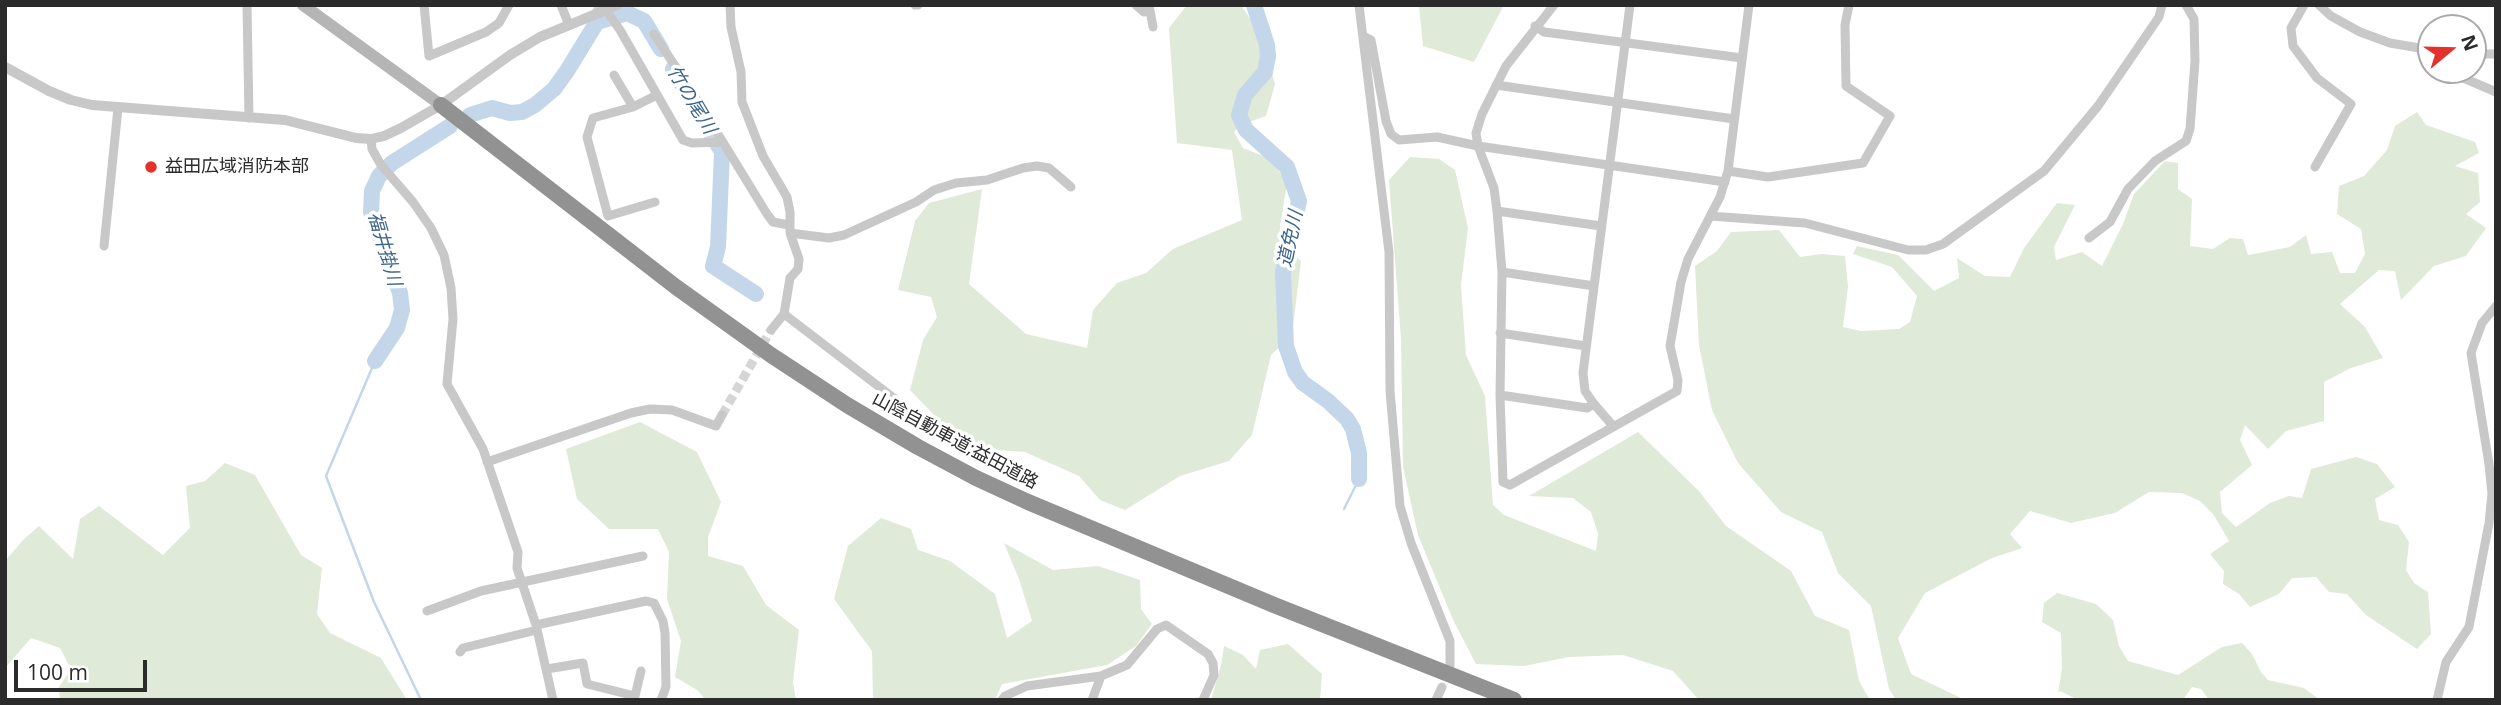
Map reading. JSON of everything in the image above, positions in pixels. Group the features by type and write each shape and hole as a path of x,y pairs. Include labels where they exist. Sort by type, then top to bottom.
{"highway":[{"name":"山陰自動車道;益田道路","path":"441,105 676,287 836,398 918,447 1028,502 1287,610 1514,700"}],"main road":[{"path":"303,5 441,105"}],"street":[{"path":"247,5 248,118"},
{"path":"424,5 429,56 486,32 499,23 509,5"},
{"path":"561,5 569,25"},
{"path":"730,5 731,27 741,72 742,102 763,156 788,197 789,229 799,259 798,269 790,278 784,314 771,330"},
{"path":"1136,5 1144,12 1149,8 1153,27"},
{"path":"1359,5 1389,252 1390,391 1400,506 1410,543 1450,640 1450,666"},
{"path":"1554,5 1506,66 1482,114 1476,133 1478,146 1494,188 1497,211 1502,272 1500,395 1503,482 1510,485 1677,391 1678,380 1670,346 1681,282 1688,259 1720,197 1728,171 1749,5"},
{"path":"1614,426 1585,390 1583,373 1630,5"},
{"path":"1728,171 1768,177 1863,163 1890,116 1846,86 1845,25 1849,5"},
{"path":"1710,216 1805,223 1908,250 1926,250 1943,244 2037,177 2065,148 2160,17 2162,5"},
{"path":"2089,238 2110,222 2128,189 2155,162 2186,141 2190,129 2195,61 2194,19 2186,5"},
{"path":"2304,5 2291,28 2293,46 2316,78 2351,104 2315,167"},
{"path":"2319,5 2331,16 2360,32 2417,49"},
{"path":"5,67 71,100 92,106 285,120 338,134 371,139 401,128 441,105 510,55 540,37 615,7 620,30 683,140 692,143 723,142"},
{"path":"1535,26 1544,32 1742,58"},
{"path":"654,34 767,214 774,222 789,229 829,238 916,202 934,190 956,183 987,180 1023,168 1049,168 1071,187"},
{"path":"1363,36 1371,40 1391,134 1399,140 1437,137 1478,146 1725,182"},
{"path":"614,75 633,107"},
{"path":"2477,84 2496,92"},
{"path":"1496,85 1734,119"},
{"path":"655,202 608,216 587,137 593,118 633,107 657,95"},
{"path":"104,246 118,108"},
{"path":"371,139 372,149 381,166 413,202 431,228 444,255 453,319 447,384 471,424 518,552 517,568 537,628 552,700"},
{"path":"1497,211 1601,226"},
{"path":"1502,272 1594,286"},
{"path":"2437,700 2446,662 2469,627 2489,523 2492,494 2489,464 2471,353 2482,323 2496,306"},
{"path":"784,314 895,399"},
{"path":"1500,333 1586,346"},
{"path":"1500,395 1587,408 1594,404"},
{"path":"487,462 650,409 672,410 716,426 722,415"},
{"path":"427,611 481,591 643,556"},
{"path":"460,652 464,648 646,601 654,603 663,621 665,633 666,687 662,700"},
{"path":"1002,700 1005,696 1027,687 1101,676 1126,665 1157,629 1166,625 1208,654 1213,663 1214,675 1203,700"},
{"path":"547,669 583,663 587,684 635,696 641,671"},
{"path":"1092,700 1101,676"},
{"path":"1436,700 1442,687"}],"green space":[{"path":"1187,5 1241,5 1261,36 1275,84 1266,116 1240,125 1234,132 1243,148 1271,159 1287,183 1280,227 1281,244 1301,261 1292,335 1271,355 1252,435 1229,461 1180,476 1125,510 1100,500 1079,476 1025,452 957,447 934,415 910,390 923,340 937,317 931,297 898,290 915,221 929,203 982,189 969,284 1026,334 1087,348 1093,310 1117,283 1146,273 1173,249 1242,220 1232,150 1177,143 1169,28"},
{"path":"1419,5 1504,5 1474,62 1423,46"},
{"path":"2417,112 2426,125 2475,142 2479,153 2455,166 2478,173 2480,202 2466,214 2486,228 2466,256 2434,266 2401,300 2395,271 2379,270 2340,304 2365,327 2383,358 2351,368 2324,382 2324,421 2286,431 2268,449 2245,425 2240,440 2252,465 2220,492 2222,513 2236,527 2270,503 2289,496 2302,498 2311,469 2356,457 2377,464 2395,487 2375,499 2379,520 2398,525 2409,542 2406,570 2414,583 2428,592 2431,634 2417,649 2366,615 2347,594 2329,592 2316,577 2292,578 2279,594 2250,607 2239,594 2223,584 2224,571 2210,554 2229,541 2213,514 2200,501 2182,493 2149,492 2115,513 2071,523 2030,511 2010,534 2022,548 1992,558 1925,593 1898,638 1911,674 1965,700 1896,700 1889,689 1871,606 1838,573 1822,532 1781,512 1738,463 1712,410 1699,345 1695,266 1717,251 1731,232 1779,230 1800,257 1822,254 1845,256 1848,287 1843,327 1861,331 1899,329 1910,322 1917,296 1892,267 1853,254 1857,246 1898,255 1934,291 1959,278 1957,258 1985,276 2010,277 2024,248 2057,203 2075,205 2054,247 2056,260 2082,252 2102,266 2123,224 2134,194 2165,161 2178,163 2178,189 2192,199 2190,246 2213,249 2230,238 2243,239 2248,255 2290,247 2306,235 2311,254 2332,252 2340,273 2355,273 2365,254 2361,229 2337,214 2339,186 2364,176 2387,150 2395,126"},
{"path":"1410,157 1439,159 1455,170 1468,228 1461,285 1466,355 1485,396 1493,505 1504,515 1596,551 1598,534 1591,512 1573,498 1529,496 1638,432 1699,491 1726,526 1791,571 1815,616 1849,630 1859,681 1870,700 1699,700 1673,671 1623,655 1569,657 1524,666 1476,664 1454,622 1418,535 1403,467 1401,339 1389,180"},
{"path":"640,422 697,452 721,502 708,537 708,556 743,566 766,605 799,630 793,682 796,700 706,700 697,690 675,677 681,641 667,599 669,552 658,529 609,529 577,499 566,449"},
{"path":"225,463 255,475 301,555 322,568 317,614 330,633 381,658 407,700 60,700 59,687 71,669 60,648 31,638 5,668 5,561 24,539 39,526 73,559 80,519 99,506 163,555 190,528 186,486 205,481"},
{"path":"881,518 911,529 918,550 950,561 995,594 1007,638 1032,621 1004,543 1053,570 1098,566 1140,580 1141,609 1152,624 1136,646 1107,665 1002,684 995,700 873,700 872,651 834,599 848,546"},
{"path":"2057,593 2096,604 2113,620 2119,646 2128,661 2178,675 2222,647 2242,643 2268,680 2304,688 2320,700 2209,700 2201,689 2192,687 2183,700 2078,700 2060,691 2058,693 2062,668 2061,633 2042,622 2044,603"},
{"path":"1288,644 1322,674 1320,700 1211,700 1224,646 1243,655 1256,669 1260,650"}],"waterway":[{"name":"福井掛川","path":"470,115 492,108 510,113 522,112 535,105 554,89 567,71 597,22 603,5"},
{"name":"道免川","path":"1254,5 1268,56 1265,72 1245,95 1239,115 1246,130 1287,167 1299,201 1283,272 1286,346 1295,372 1303,383 1328,401 1347,419 1353,429 1359,453 1359,479"},
{"name":"竹の尾川","path":"597,22 627,13 644,21 661,49"},
{"name":"竹の尾川","path":"673,69 722,152 718,247 713,266 756,294"},
{"name":"福井掛川","path":"375,361 397,328 402,310 400,293 371,212 372,191 379,176 392,163 450,126"},
{"path":"375,361 326,476 374,602 421,700"},
{"path":"1344,509 1359,479"}],"tunnel":[{"path":"722,415 771,330"}],"place":[{"name":"益田広域消防本部","path":"151,167"}]}
